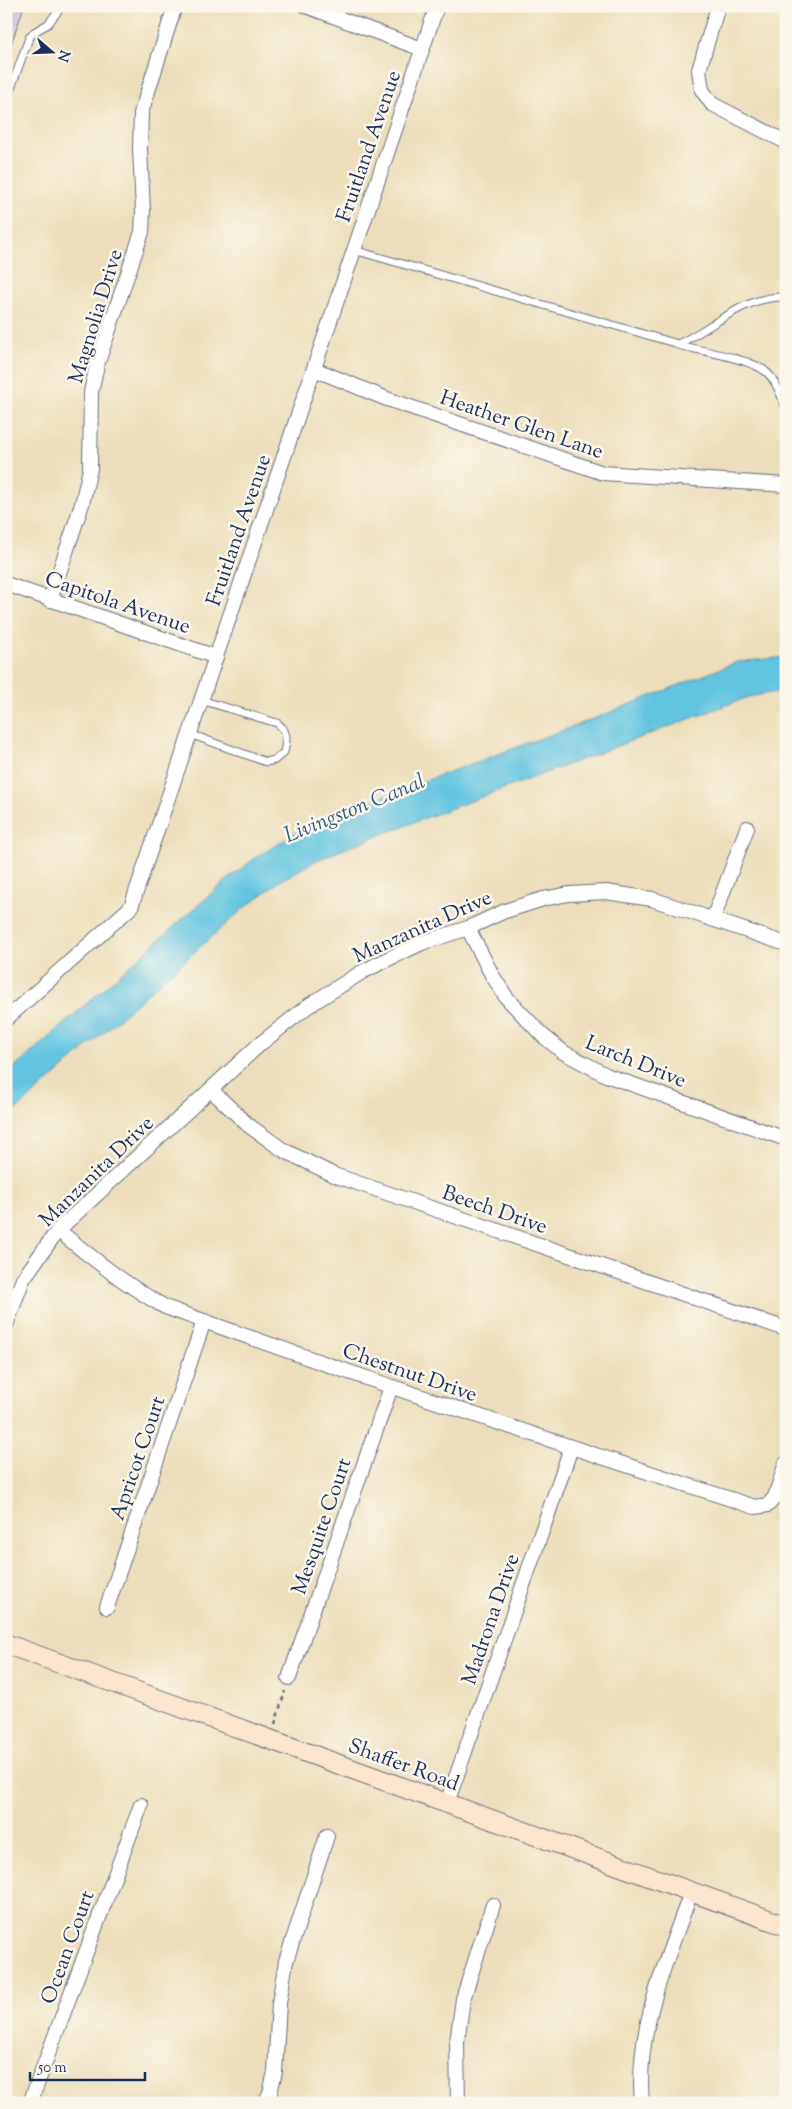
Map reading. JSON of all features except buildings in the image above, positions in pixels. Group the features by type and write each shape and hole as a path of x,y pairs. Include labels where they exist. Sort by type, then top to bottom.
{"main road":[{"name":"Shaffer Road","path":"6,1644 786,1926"}],"street":[{"name":"Magnolia Drive","path":"50,600 82,504 90,469 91,392 97,365 142,232 141,113 175,6"},
{"path":"306,6 422,49"},
{"name":"Fruitland Avenue","path":"6,1019 130,907 437,6"},
{"path":"718,6 699,70 702,90 712,104 786,142"},
{"name":"Heather Glen Lane","path":"314,370 387,399 603,474 786,484"},
{"name":"Capitola Avenue","path":"6,584 216,657"},
{"path":"713,919 747,828"},
{"name":"Manzanita Drive","path":"6,1325 23,1279 58,1230 260,1044 324,996 362,972 392,957 422,943 468,928 505,911 543,899 569,894 606,892 652,899 786,944"},
{"name":"Larch Drive","path":"468,928 492,975 506,997 542,1035 563,1052 606,1075 786,1139"},
{"name":"Beech Drive","path":"211,1090 248,1125 283,1150 334,1175 786,1329"},
{"name":"Chestnut Drive","path":"58,1230 109,1272 136,1291 165,1307 571,1448 755,1507 768,1505 775,1497 786,1463"},
{"name":"Apricot Court","path":"107,1606 204,1322"},
{"name":"Mesquite Court","path":"289,1678 392,1387"},
{"name":"Madrona Drive","path":"447,1803 571,1448"},
{"name":"Ocean Court","path":"30,2103 142,1805"},
{"path":"265,2103 270,2093 275,2072 278,2003 286,1961 326,1836"},
{"path":"642,2103 641,2050 648,2015 690,1892"},
{"path":"458,2103 456,2049 460,2013 467,1983 493,1905"}],"lane":[{"path":"6,102 29,38 34,32 48,24 62,6"},
{"path":"354,250 753,364 766,371 786,408"},
{"path":"678,344 758,300 786,296"},
{"path":"190,734 266,762 275,760 284,752 287,735 284,728 276,723 202,700"}],"path":[{"path":"270,1739 289,1678"}],"water":[{"name":"Livingston Canal","path":"786,657 786,690 748,697 359,843 317,860 280,881 244,908 6,1119 6,1075 221,885 255,858 299,831 351,808 583,723 737,662"}]}
